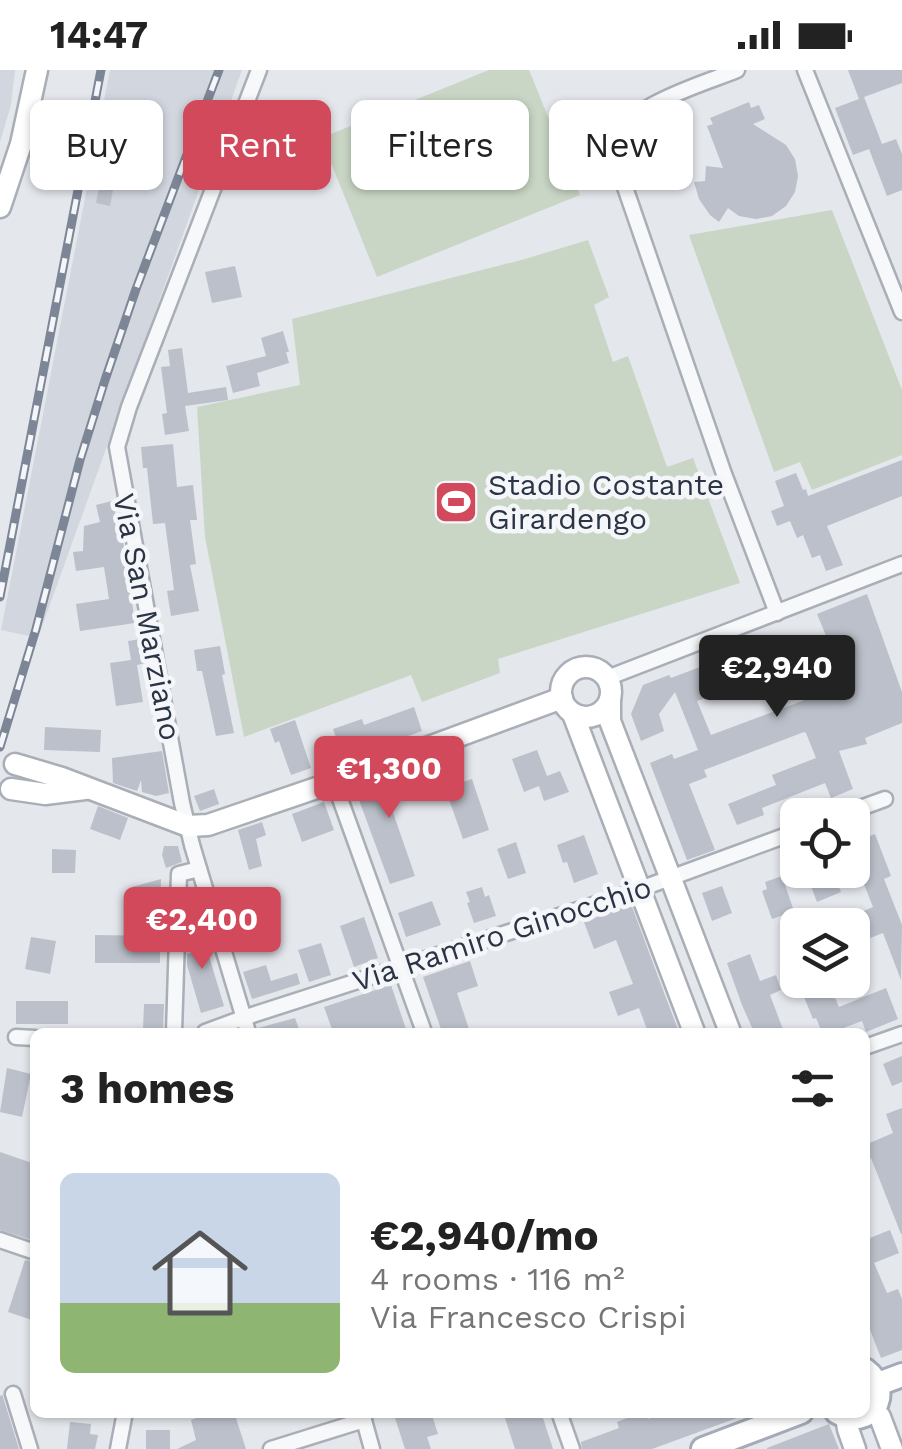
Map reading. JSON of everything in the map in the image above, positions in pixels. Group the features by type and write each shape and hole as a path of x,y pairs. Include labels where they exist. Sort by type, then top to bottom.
{"main road":[{"path":"870,1411 879,1397 871,1377 902,1375"},
{"path":"703,1449 785,1418"}],"street":[{"path":"0,206 21,144 37,70"},
{"name":"Via San Marziano","path":"245,1025 188,826 117,447 128,407 258,70"},
{"path":"737,70 637,114 616,143 618,167 724,474 777,613"},
{"path":"804,70 902,312"},
{"path":"608,678 902,564"},
{"path":"692,1028 568,706 562,682 580,667 595,668 611,685 610,721 728,1028"},
{"path":"15,764 188,826 208,825 568,706 588,717 595,716 610,700"},
{"path":"334,782 423,1028"},
{"path":"11,789 45,794 86,788"},
{"path":"870,805 885,799"},
{"name":"Via Ramiro Ginocchio","path":"245,1025 401,967 640,890 780,838"},
{"path":"174,1028 179,874 199,869"},
{"path":"870,1045 902,1034"},
{"path":"16,1036 30,1037"},
{"path":"0,1240 30,1250"},
{"path":"12,1394 30,1449"},
{"path":"874,1409 892,1449"},
{"path":"118,1449 123,1418"},
{"path":"271,1449 357,1418"},
{"path":"364,1418 372,1449"},
{"path":"561,1418 572,1449"},
{"path":"843,1418 856,1449"}],"shaded area":[{"path":"0,70 15,70 11,105 0,142"},
{"path":"110,70 242,70 231,100 183,100 183,190 199,190 38,638 1,630 87,190 163,190 163,100 104,100"}],"green space":[{"path":"489,70 529,70 549,119 549,190 578,190 580,195 377,277 331,163 331,134 351,126 351,190 529,190 529,100 415,100"},
{"path":"832,210 902,390 902,455 812,490 800,462 774,472 689,235"},
{"name":"Stadio Costante Girardengo","path":"588,240 609,297 594,305 613,362 628,356 667,467 693,458 740,583 498,659 500,673 422,702 411,675 244,737 205,537 197,407 300,385 292,319"}],"building":[{"path":"848,70 902,70 902,83 864,97 882,144 896,139 902,154 902,190 887,196 869,149 853,155 835,108 859,99"},
{"path":"749,102 751,108 759,105 765,119 753,124 786,145 795,159 795,192 786,206 772,216 739,216 728,208 719,222 699,199 694,182 705,181 706,166 723,168 707,126 713,124 710,118"},
{"path":"98,190 113,190 110,206 96,203"},
{"path":"235,266 242,297 212,303 205,272"},
{"path":"283,331 289,363 257,373 260,386 233,393 226,366 266,356 261,338"},
{"path":"182,348 188,393 226,387 228,400 185,406 189,431 165,435 162,414 167,413 161,367 170,366 168,350"},
{"path":"173,444 177,487 193,485 197,520 190,520 196,564 190,565 199,611 171,616 167,591 174,590 165,523 153,524 141,447"},
{"path":"902,460 902,496 827,526 843,565 826,571 820,555 812,558 803,535 797,538 790,521 777,526 771,511 784,506 775,481 796,473 808,496"},
{"path":"112,501 122,533 135,623 80,631 76,604 109,599 104,567 76,571 73,552 83,551 84,526 100,522 96,505"},
{"path":"867,594 902,692 902,723 865,738 867,744 839,751 853,789 831,798 825,783 780,798 762,808 764,815 737,825 728,804 776,785 772,775 816,758 806,733 704,770 707,777 689,784 715,850 687,860 650,763 698,750 675,692 659,714 664,731 641,741 631,714 643,685 751,653 764,691 738,700 733,687 697,701 711,735 845,685 838,665 826,669 821,657 787,669 778,640 794,635 799,651 827,638 817,614"},
{"path":"141,639 146,663 137,665 143,702 116,706 110,663 131,660 128,641"},
{"path":"220,646 234,733 216,736 194,650"},
{"path":"414,707 422,731 344,759 333,729 362,719 364,725"},
{"path":"295,720 311,768 291,775 279,741 275,743 270,729"},
{"path":"45,727 101,730 100,752 44,750"},
{"path":"537,750 547,776 560,771 569,792 544,801 539,786 524,792 512,759"},
{"path":"162,751 169,793 156,796 142,792 141,780 137,791 113,783 112,758"},
{"path":"415,767 423,789 389,801 415,876 390,884 355,789"},
{"path":"472,779 489,830 463,839 445,788"},
{"path":"214,789 219,804 200,811 194,796"},
{"path":"324,802 334,830 302,842 292,814"},
{"path":"98,806 128,818 120,840 90,829"},
{"path":"262,822 266,835 256,839 262,866 249,870 238,830"},
{"path":"875,834 891,876 884,879 902,925 901,980 883,933 870,938 873,907 865,888 870,888 870,836"},
{"path":"584,835 598,874 574,883 557,845"},
{"path":"516,842 526,873 508,879 497,849"},
{"path":"164,846 178,846 182,862 166,868"},
{"path":"52,849 76,850 75,873 52,873"},
{"path":"780,877 780,888 786,888 793,908 780,908 780,916 772,919 762,891 767,889 765,882"},
{"path":"161,879 160,912 141,918 132,887"},
{"path":"722,886 732,913 712,921 702,893"},
{"path":"482,887 496,916 474,923 466,892"},
{"path":"812,888 839,888 841,892 817,902"},
{"path":"245,895 253,917 230,926 222,903"},
{"path":"432,901 441,925 406,937 398,913"},
{"path":"631,904 678,1028 646,1028 639,1008 618,1016 609,992 633,984 616,940 594,949 584,922"},
{"path":"364,917 378,958 354,967 340,926"},
{"path":"199,923 224,1006 201,1013 187,965 187,954 192,953 188,926"},
{"path":"95,935 160,936 160,963 95,963"},
{"path":"31,937 56,941 50,974 25,969"},
{"path":"321,943 331,975 309,982 298,950"},
{"path":"750,954 760,981 776,975 780,990 770,995 782,1028 752,1028 727,963"},
{"path":"470,961 478,986 457,993 469,1028 441,1028 423,977"},
{"path":"266,965 271,981 297,973 300,984 252,999 243,972"},
{"path":"391,985 406,1028 332,1028 324,1007"},
{"path":"886,988 898,1019 870,1030 862,1021 844,1028 820,1028 804,998 835,998 839,1007 870,998"},
{"path":"16,1001 68,1001 68,1024 16,1024"},
{"path":"144,1004 164,1004 163,1028 143,1028"},
{"path":"295,1018 299,1028 258,1028"},
{"path":"902,1056 902,1082 892,1086 883,1064"},
{"path":"7,1068 30,1074 22,1117 0,1112"},
{"path":"902,1108 902,1234 870,1158 870,1143 893,1133 886,1114"},
{"path":"0,1152 30,1162 30,1239 0,1230"},
{"path":"890,1230 899,1253 874,1263 887,1293 898,1289 902,1299 902,1350 881,1358 870,1330 870,1238"},
{"path":"25,1260 30,1261 30,1319 8,1312"},
{"path":"3,1395 19,1449 0,1449"},
{"path":"236,1418 246,1449 177,1449 196,1440 191,1420"},
{"path":"395,1418 433,1418 438,1434 427,1437 431,1449 405,1449"},
{"path":"505,1418 543,1418 553,1449 515,1449"},
{"path":"627,1418 737,1418 652,1449 582,1449 581,1442 619,1428 617,1422"},
{"path":"70,1422 91,1424 90,1434 98,1435 95,1449 67,1449"},
{"path":"829,1424 839,1449 767,1449 767,1448"},
{"path":"146,1430 170,1430 170,1449 146,1449"}],"railway":[{"path":"0,597 101,70"},
{"path":"0,747 105,380 219,70"}],"place":[{"name":"Stadio Costante Girardengo","path":"456,502"}]}
